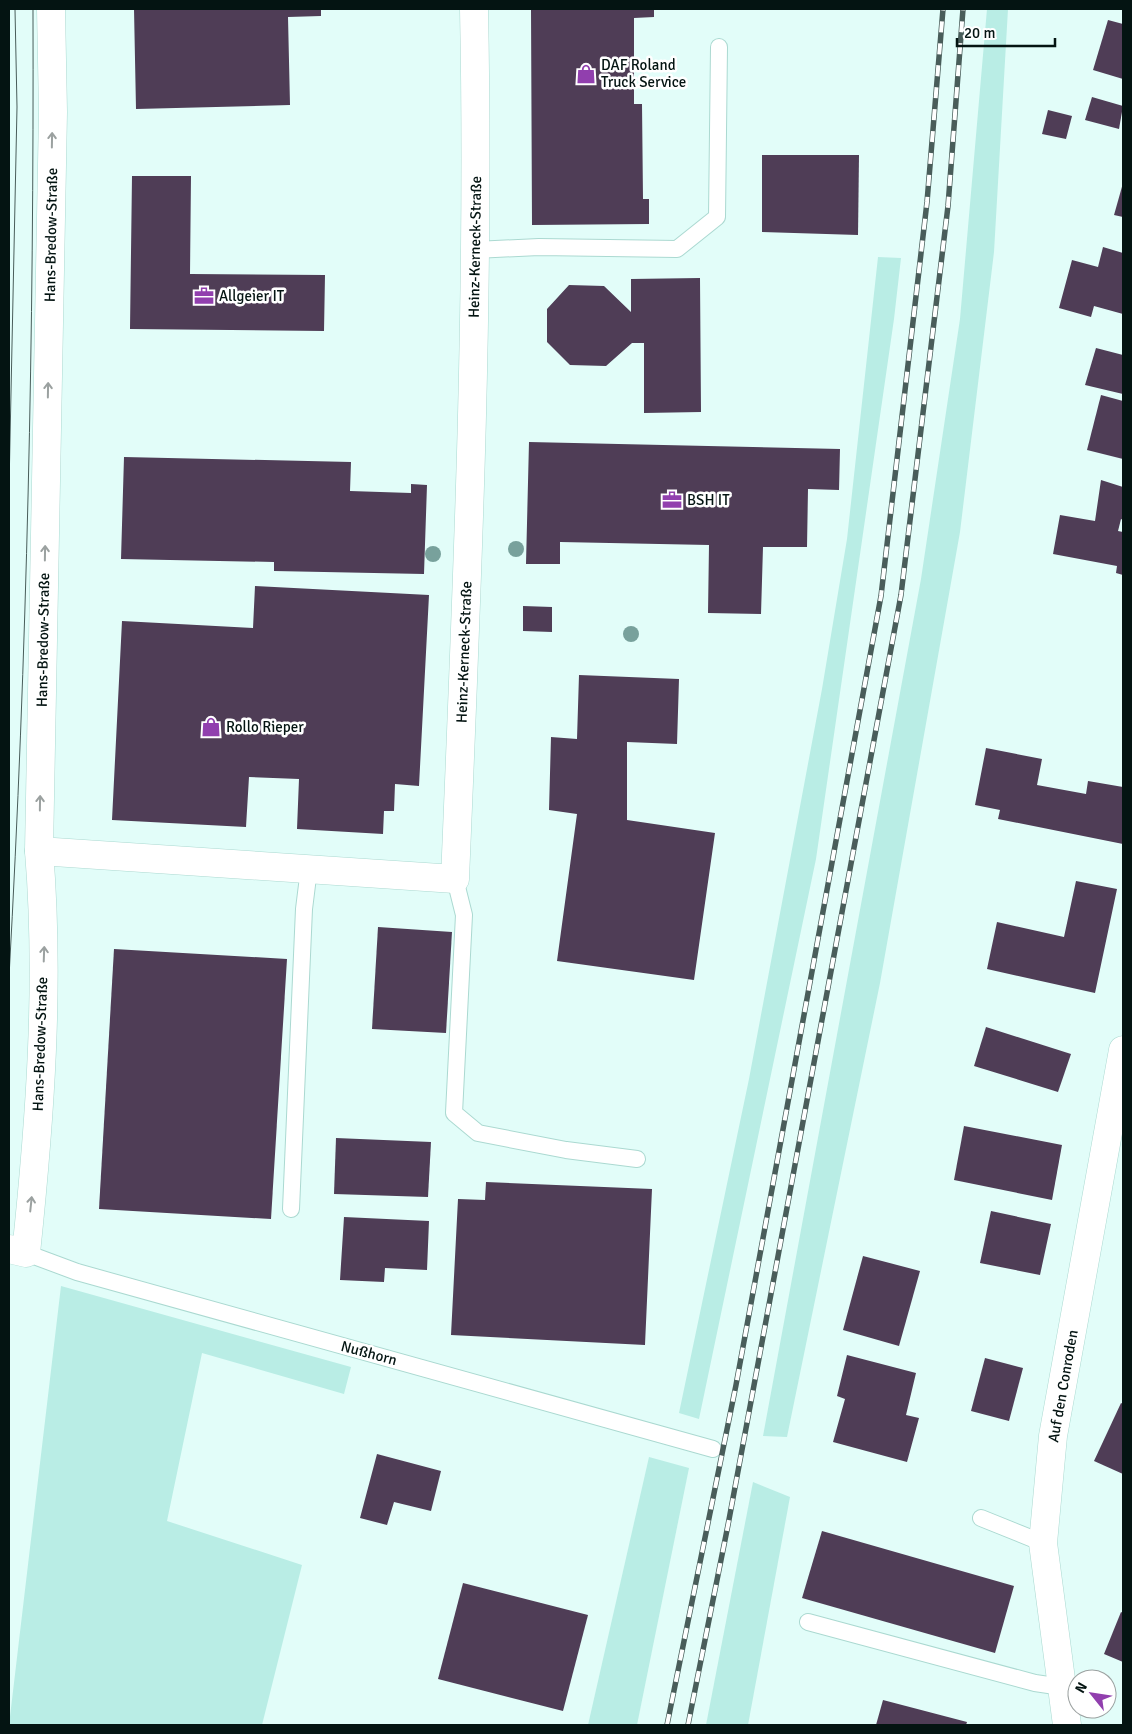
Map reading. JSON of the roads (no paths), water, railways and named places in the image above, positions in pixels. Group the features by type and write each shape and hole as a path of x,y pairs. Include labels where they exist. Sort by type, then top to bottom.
{"street":[{"name":"Hans-Bredow-Straße","path":"17,1251 40,1071 45,918 40,851 53,122 51,9"},
{"name":"Heinz-Kerneck-Straße","path":"455,879 473,445 476,110 474,9"},
{"path":"40,851 455,879"},
{"name":"Auf den Conroden","path":"1067,1725 1044,1543 1053,1436 1123,1050"}],"lane":[{"path":"475,250 539,247 677,249 717,217 720,47"},
{"path":"291,1209 304,908 309,869"},
{"path":"455,879 464,915 454,1113 478,1133 566,1150 637,1160"},
{"name":"Nußhorn","path":"17,1251 77,1272 713,1449"},
{"path":"981,1518 1044,1543"},
{"path":"808,1622 1035,1683 1062,1687"}],"tram line":[{"path":"9,488 17,107 15,9"},
{"path":"9,977 25,614 31,372 33,9"}],"railway":[{"path":"667,1725 736,1385 881,596 927,202 943,9"},
{"path":"688,1725 728,1525 901,595 948,206 963,9"}],"place":[{"name":"DAF Roland Truck Service","path":"586,74"},
{"name":"Allgeier IT","path":"204,296"},
{"name":"BSH IT","path":"672,500"},
{"name":"Rollo Rieper","path":"211,727"}]}
